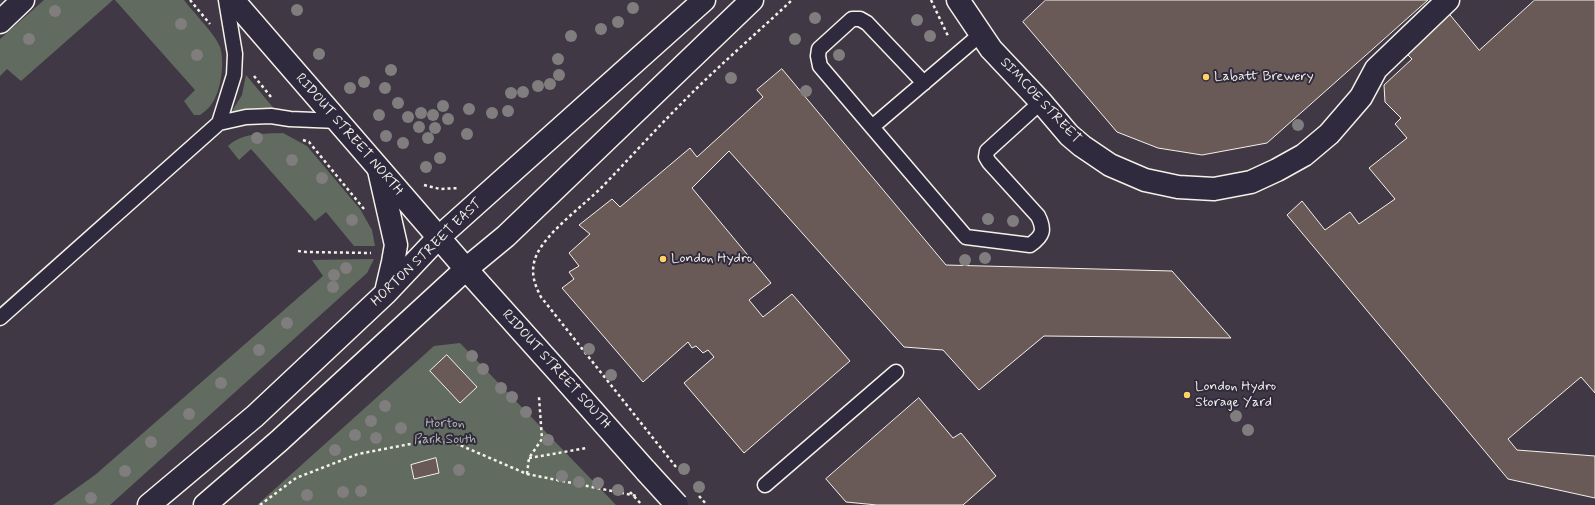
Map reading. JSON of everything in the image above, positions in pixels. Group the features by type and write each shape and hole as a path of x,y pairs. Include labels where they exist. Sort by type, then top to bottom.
{"main road":[{"path":"0,22 23,0"},
{"name":"RIDOUT STREET NORTH","path":"232,0 466,269"},
{"name":"HORTON STREET EAST","path":"149,505 255,416 386,293 438,238 704,0"},
{"path":"205,505 279,441 466,269 506,236 752,0"},
{"name":"SIMCOE STREET","path":"958,0 992,49 1069,135 1082,146 1110,165 1145,180 1162,185 1196,189 1214,189 1251,182 1304,155 1329,134 1361,97 1376,69 1448,0"},
{"path":"379,170 396,245 386,293"},
{"name":"RIDOUT STREET SOUTH","path":"466,269 677,505"}],"lane":[{"path":"219,123 234,75 235,54 226,0"},
{"path":"924,83 867,22 860,19 852,19 819,49 818,56 820,66 966,237 1030,244 1042,233 1042,224 1038,216 988,162 986,157 987,151 1041,102"},
{"path":"872,127 981,34"},
{"path":"0,318 219,123 246,117 271,116 290,119 338,121"},
{"path":"765,485 896,372"}],"path":[{"path":"190,0 213,27"},
{"path":"679,471 541,297 534,284 534,264 542,244 602,187 682,102 792,0"},
{"path":"931,0 948,36"},
{"path":"235,54 367,214"},
{"path":"303,139 309,142"},
{"path":"424,185 452,190 462,188"},
{"path":"298,251 372,253"},
{"path":"527,474 529,458 542,439 539,397"},
{"path":"260,505 296,478 358,454 426,441 455,443 527,474 642,497"},
{"path":"529,458 587,448"},
{"path":"630,492 642,505"},
{"path":"699,496 706,505"}],"green space":[{"path":"44,0 113,0 21,81 7,69 0,76 0,39"},
{"path":"115,0 184,0 209,30 220,47 222,69 220,85 217,93 210,106 203,113 200,115 194,115 184,101 195,90"},
{"path":"246,75 276,111 260,109 229,116 242,95"},
{"path":"283,133 307,146 360,209 372,230 375,246 354,246 326,212 315,221 251,149 239,160 228,146 234,141 247,136"},
{"path":"374,259 367,273 110,505 53,505 95,475 323,276 312,260"},
{"name":"Horton Park South","path":"460,343 616,505 257,505 434,346"}],"building":[{"name":"Labatt Brewery","path":"1046,0 1428,0 1267,143 1202,155 1158,148 1117,132 1023,22"},
{"path":"1535,0 1595,0 1595,393 1581,377 1508,439 1517,450 1595,456 1595,498 1508,479 1287,215 1302,201 1325,230 1350,212 1359,224 1395,199 1369,168 1407,138 1395,124 1401,118 1385,102 1384,85 1412,59 1402,49 1446,10 1479,50"},
{"name":"London Hydro","path":"782,69 946,265 1172,271 1231,338 1044,336 979,390 943,350 904,347 729,151 692,188 771,283 749,300 763,317 792,294 850,361 744,453 684,383 714,357 708,350 703,353 696,346 692,348 688,342 643,382 562,288 574,279 569,272 579,266 569,253 590,234 579,225 612,199 620,207 690,148 697,157 763,97 757,90"},
{"path":"447,355 477,387 460,403 430,371"},
{"path":"919,398 953,438 961,433 996,476 963,505 877,505 846,502 826,479"},
{"path":"436,458 439,473 414,479 411,465"}],"place":[{"name":"Labatt Brewery","path":"1206,77"},
{"name":"London Hydro","path":"663,259"},
{"name":"London Hydro Storage Yard","path":"1187,395"}]}
